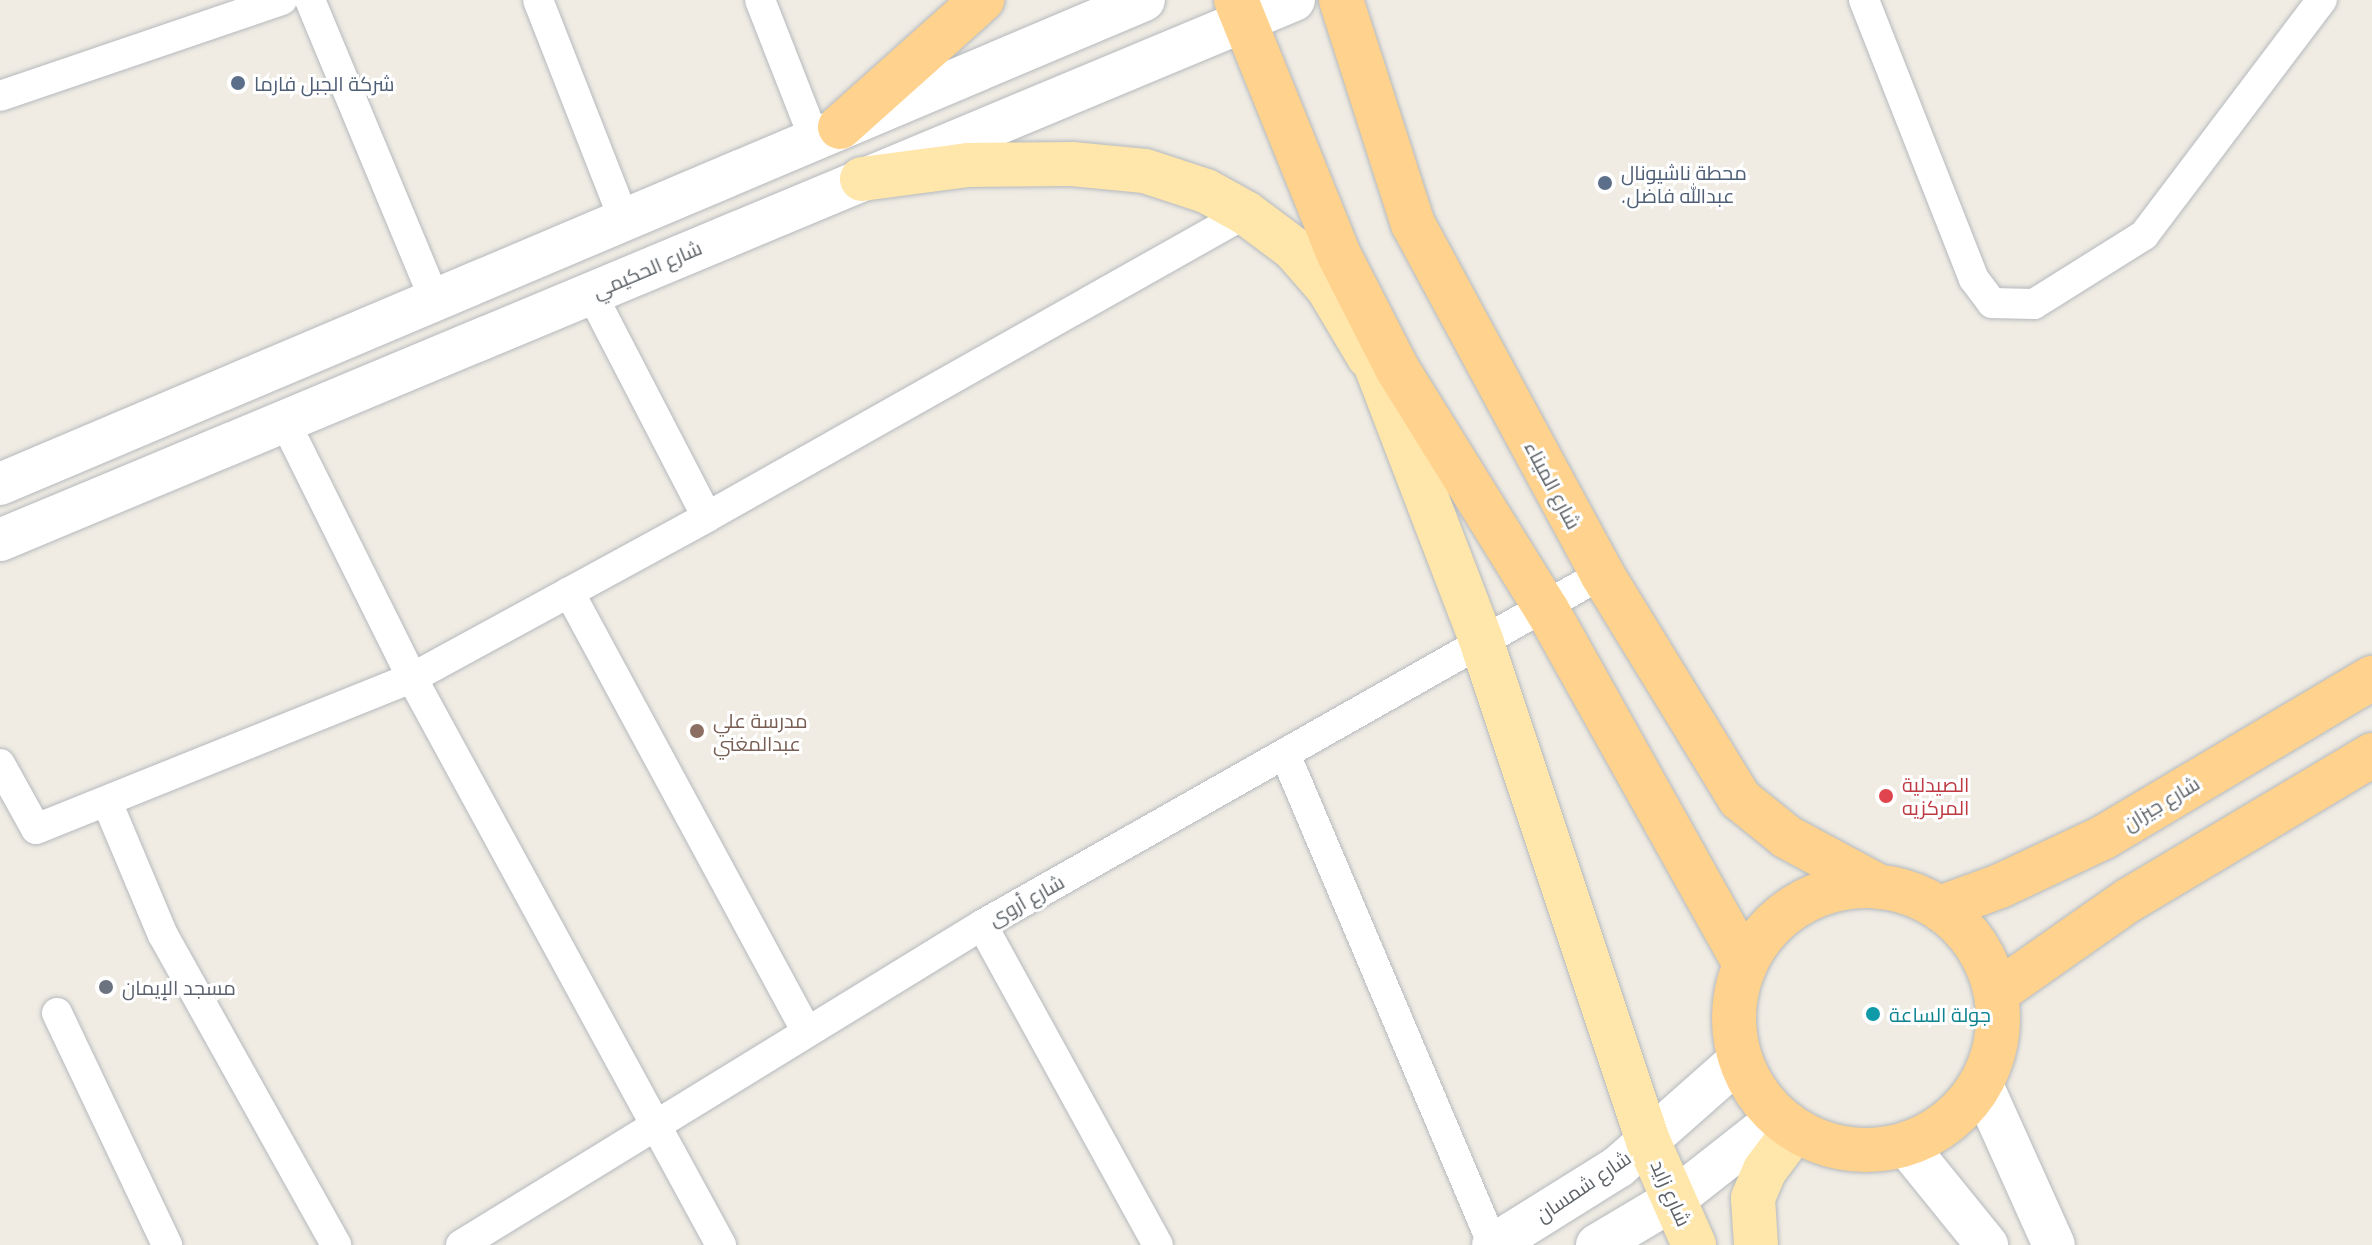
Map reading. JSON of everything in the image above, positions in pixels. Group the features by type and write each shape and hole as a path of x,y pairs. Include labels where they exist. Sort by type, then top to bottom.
{"highway":[{"path":"827,132 982,0"},
{"name":"شارع الميناء","path":"1341,0 1413,224 1602,574 1740,799 1787,837 1880,887"},
{"path":"1240,10 1338,253 1398,370 1547,610 1745,964"},
{"name":"شارع جيزان","path":"1940,908 2000,886 2104,837 2372,678"},
{"path":"1996,993 2129,900 2372,755"},
{"path":"1880,887 1940,908 1972,941 1996,993 1999,1025 1982,1085 1962,1111 1906,1145 1868,1151 1830,1146 1787,1124 1755,1090 1740,1059 1734,1010 1745,964 1762,936 1786,912 1815,896 1847,888 1880,887"}],"main road":[{"path":"862,179 968,165 1072,164 1145,171 1206,191 1246,213 1294,249 1328,288 1372,362"},
{"path":"1338,253 1372,362 1482,643 1648,1141"},
{"path":"1756,1245 1753,1198 1787,1124"},
{"name":"شارع زايد","path":"1648,1141 1676,1198 1694,1245"}],"street":[{"path":"0,96 282,0"},
{"path":"310,0 435,300"},
{"path":"538,0 624,219"},
{"path":"760,0 827,132"},
{"path":"0,484 1144,0"},
{"name":"شارع الحكيمي","path":"0,540 862,179 1240,10 1294,0"},
{"path":"1864,0 1974,279 1992,303 2034,304 2144,235 2322,0"},
{"path":"0,764 36,829 412,678 707,517 1246,213"},
{"path":"591,293 707,517"},
{"path":"285,422 412,678 721,1245"},
{"name":"شارع أروى","path":"461,1245 982,925 1482,643 1547,610 1602,574"},
{"path":"569,592 807,1032"},
{"path":"1285,754 1493,1245"},
{"path":"107,802 163,935 336,1245"},
{"path":"982,925 1158,1245"},
{"path":"57,1013 167,1245"},
{"name":"شارع شمسان","path":"1493,1245 1618,1167 1740,1059"},
{"path":"1982,1085 2054,1245"},
{"path":"1597,1245 1676,1198 1787,1124"},
{"path":"1906,1145 1987,1245"}],"place":[{"name":"شركة الجبل فارما","path":"238,83"},
{"name":"محطة ناشيونال .عبدالله فاضل","path":"1605,183"},
{"name":"مدرسة علي عبدالمغني","path":"697,731"},
{"name":"الصيدلية المركزيه","path":"1886,796"},
{"name":"مسجد الإيمان","path":"106,987"},
{"name":"جولة الساعة","path":"1873,1014"}]}
